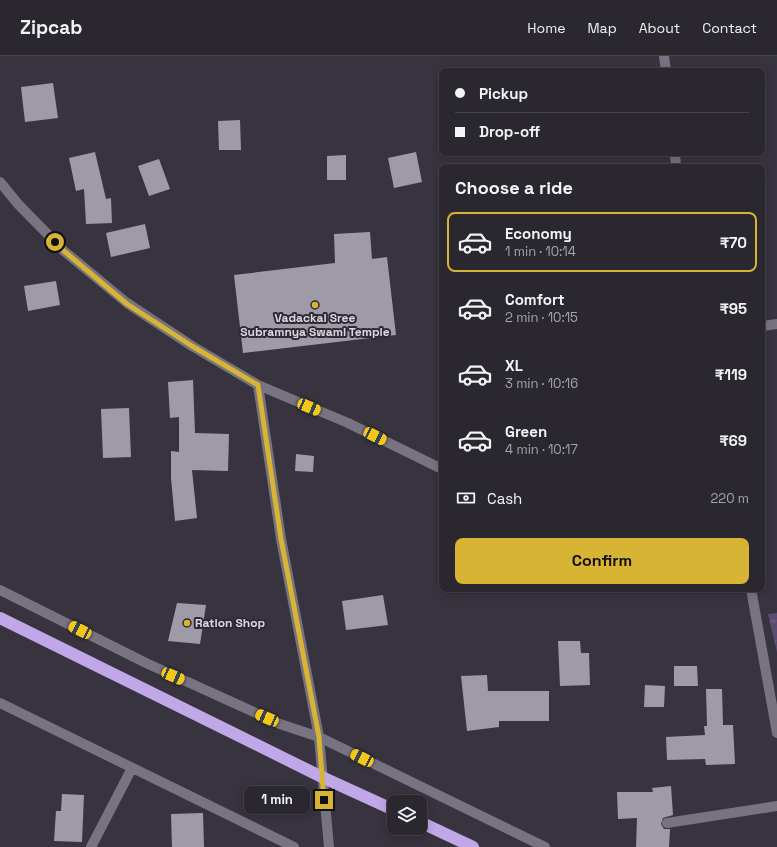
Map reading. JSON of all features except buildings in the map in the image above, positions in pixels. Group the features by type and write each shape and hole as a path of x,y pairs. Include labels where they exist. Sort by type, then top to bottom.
{"highway":[{"path":"0,618 317,774 387,807"},
{"path":"427,825 473,847"}],"street":[{"path":"664,56 666,68"},
{"path":"0,182 18,204 64,251 127,304 192,346 258,385 348,423 439,468"},
{"path":"765,326 777,324"},
{"path":"258,385 281,539 319,737 328,847"},
{"path":"0,590 146,663 280,724 319,737 545,847"},
{"path":"752,592 777,733"},
{"path":"0,703 294,847"},
{"path":"91,847 132,768"},
{"path":"667,823 777,806"}],"green space":[{"path":"777,613 777,652 768,614"}],"place":[{"name":"Vadackal Sree Subramnya Swami Temple","path":"315,305"},
{"name":"Ration Shop","path":"187,623"}],"route":[{"path":"55,242 127,304 192,346 258,385 281,539 319,737 324,800"}]}
